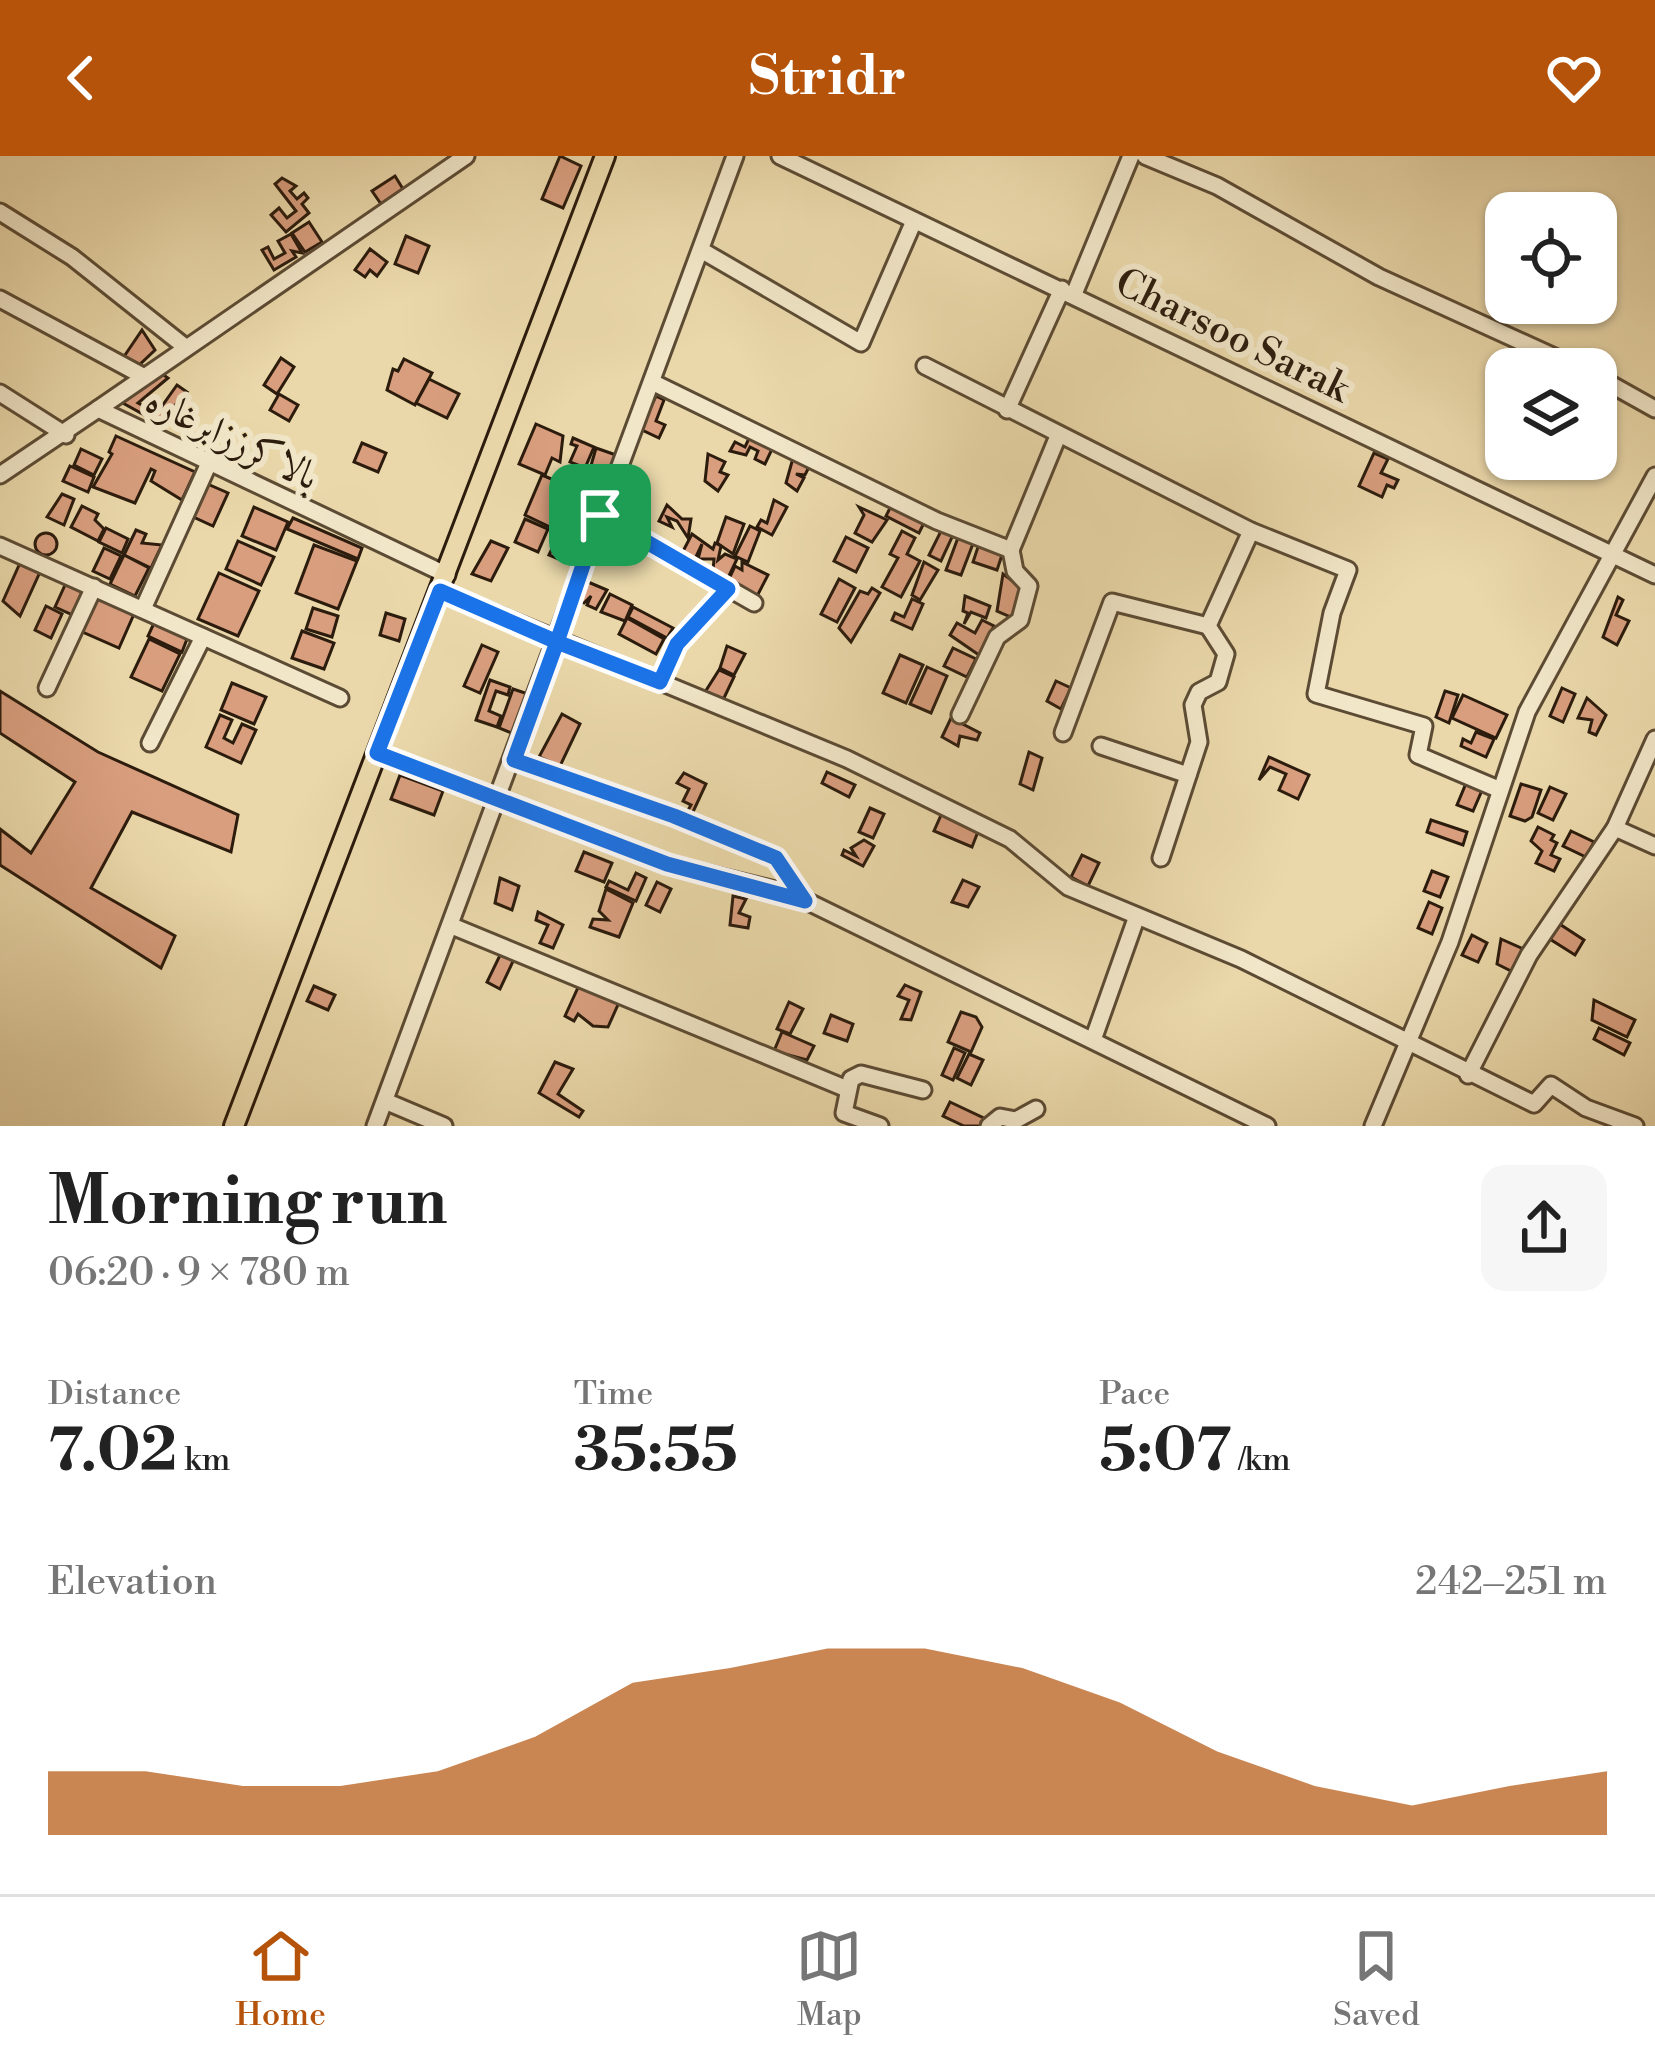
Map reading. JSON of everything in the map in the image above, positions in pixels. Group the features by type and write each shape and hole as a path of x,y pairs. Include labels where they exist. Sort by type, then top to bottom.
{"main road":[{"path":"234,1126 605,156"}],"street":[{"path":"98,409 141,375 466,156"},
{"path":"375,1126 735,156"},
{"name":"Charsoo Sarak","path":"780,156 1655,575"},
{"path":"1007,410 1131,156"},
{"path":"1145,156 1184,172 1378,277 1535,348"},
{"path":"1184,172 1195,156"},
{"path":"0,212 72,257 184,346"},
{"path":"701,250 861,343 914,221"},
{"path":"0,299 141,375"},
{"path":"925,366 1251,531 1350,573 1332,613 1316,694 1424,726 1418,755 1498,789"},
{"path":"652,382 937,521 1011,550"},
{"path":"1617,388 1655,409"},
{"path":"0,393 66,434"},
{"name":"بالاکرززابرغاره","path":"0,475 98,409 557,642 925,796 1010,839 1068,887 1240,959 1468,1075 1534,1104 1551,1085 1586,1108 1635,1126"},
{"path":"960,715 997,637 1020,620 1029,586 1015,571 1011,550 1058,436"},
{"path":"143,610 209,463"},
{"path":"1372,1126 1450,942 1527,712 1655,476"},
{"path":"600,515 754,603"},
{"path":"1208,626 1251,531"},
{"path":"2,552 94,587 340,698"},
{"path":"46,688 94,587"},
{"path":"660,682 677,644 728,589"},
{"path":"1063,733 1112,602 1208,626 1226,654 1217,682 1199,692 1193,705 1198,742 1161,857"},
{"path":"150,743 203,637"},
{"path":"1468,1075 1529,955 1615,828 1655,739"},
{"path":"1101,746 1188,775"},
{"path":"377,753 667,864 805,901 1267,1126"},
{"path":"514,760 674,816 776,858 805,901"},
{"path":"1615,828 1655,845"},
{"path":"1093,1040 1137,916"},
{"path":"452,926 847,1089"},
{"path":"880,1126 844,1113 847,1089 861,1074 923,1090"},
{"path":"385,1101 444,1126"},
{"path":"989,1126 1000,1117 1016,1120 1036,1109"}],"building":[{"path":"560,156 581,166 563,208 542,199"},
{"path":"395,176 403,189 381,204 372,191"},
{"path":"282,178 296,186 290,191 297,199 304,193 308,198 302,204 309,213 286,232 271,215 279,208 287,218 296,211 275,184"},
{"path":"309,222 322,242 305,252 292,233"},
{"path":"291,234 302,253 292,251 296,257 274,270 262,250 268,247 274,259 285,253 278,241"},
{"path":"406,236 429,246 418,273 395,264"},
{"path":"370,249 387,262 377,276 370,270 365,277 355,270"},
{"path":"142,330 155,350 137,367 123,358"},
{"path":"281,358 294,367 277,394 264,385"},
{"path":"404,359 432,373 415,405 387,390 393,369 398,371"},
{"path":"158,371 168,378 138,403 157,413 177,385 187,392 159,423 121,402"},
{"path":"429,379 459,394 447,418 416,403"},
{"path":"279,394 298,405 289,421 270,410"},
{"path":"656,396 664,400 656,421 665,425 659,438 640,429"},
{"path":"536,424 563,436 560,462 552,458 545,475 519,464"},
{"path":"751,434 774,445 765,464 755,459 758,451 750,447 746,455 730,451 735,442 745,447"},
{"path":"116,436 195,472 182,500 151,481 155,471 151,469 135,503 93,487 112,454"},
{"path":"573,438 594,447 585,468 570,462 577,446 571,444"},
{"path":"362,443 386,453 378,472 354,462"},
{"path":"596,448 616,455 609,475 590,469"},
{"path":"81,449 102,459 94,475 74,465"},
{"path":"795,451 813,459 805,475 796,474 804,478 797,491 786,483"},
{"path":"1374,453 1388,459 1381,473 1398,480 1394,488 1387,485 1382,497 1359,486"},
{"path":"708,454 725,462 720,472 728,475 718,491 705,481"},
{"path":"70,466 94,477 88,492 63,481"},
{"path":"542,475 568,486 550,527 525,515"},
{"path":"203,482 228,493 213,526 189,515"},
{"path":"62,494 74,499 64,525 47,517"},
{"path":"566,497 575,500 571,510 577,503 599,512 585,544 569,536 574,525 557,519"},
{"path":"774,500 787,507 772,535 757,527 761,520 767,523"},
{"path":"893,502 926,519 919,533 886,516"},
{"path":"667,505 682,519 691,519 688,538 677,521 667,517 672,527 659,521"},
{"path":"82,506 98,514 95,520 104,529 98,541 71,527"},
{"path":"254,507 288,522 276,550 242,536"},
{"path":"859,507 887,520 872,542 855,533 864,515"},
{"path":"726,517 744,524 733,554 717,543"},
{"path":"293,518 362,548 358,559 287,529"},
{"path":"525,519 548,529 538,552 515,542"},
{"path":"750,526 760,531 748,562 735,556"},
{"path":"943,527 954,533 941,561 929,555"},
{"path":"106,528 128,539 122,553 99,542"},
{"path":"136,530 146,534 142,543 162,545 151,568 124,555"},
{"path":"902,531 915,538 907,554 920,561 901,597 882,587 898,558 890,554"},
{"path":"560,532 585,544 575,566 549,555"},
{"path":"46,533 57,544 46,555 35,544"},
{"path":"692,534 713,549 715,543 721,546 718,560 725,554 737,559 728,578 713,571 714,559 698,559 702,544 694,561 681,555"},
{"path":"959,535 974,541 961,575 946,570"},
{"path":"846,537 868,548 856,572 834,561"},
{"path":"238,541 274,557 261,585 226,569"},
{"path":"491,541 508,548 491,581 472,574"},
{"path":"979,544 1009,553 1002,555 997,570 973,562"},
{"path":"314,545 357,561 338,609 296,593"},
{"path":"104,548 121,556 110,579 93,571"},
{"path":"124,555 149,568 135,596 110,584"},
{"path":"742,562 768,575 754,602 728,581 735,566 742,570"},
{"path":"924,562 938,570 920,600 912,595"},
{"path":"20,563 40,572 20,616 3,601"},
{"path":"219,573 259,591 238,636 198,619"},
{"path":"1003,574 1025,590 1013,618 997,611"},
{"path":"581,579 607,590 596,609 587,605 591,596 584,603 573,598"},
{"path":"839,579 855,588 837,622 821,614"},
{"path":"66,583 86,592 75,616 55,607"},
{"path":"872,588 880,593 851,642 839,628 860,591 868,594"},
{"path":"610,594 632,605 625,621 601,612"},
{"path":"94,596 134,614 119,648 78,630"},
{"path":"965,596 990,606 986,618 971,612 964,624 968,613 963,611"},
{"path":"1618,597 1623,600 1616,615 1629,621 1617,645 1603,637"},
{"path":"912,599 923,604 912,629 892,620 895,613 904,617"},
{"path":"46,606 62,614 51,638 35,630"},
{"path":"633,607 673,628 667,638 628,617"},
{"path":"313,608 338,616 332,637 306,629"},
{"path":"386,613 405,619 399,641 380,635"},
{"path":"627,618 664,639 656,654 619,634"},
{"path":"982,620 994,626 979,655 950,635 957,623 975,633"},
{"path":"154,623 187,639 182,652 148,636"},
{"path":"302,631 334,643 324,669 292,658"},
{"path":"149,639 180,654 162,691 131,677"},
{"path":"482,645 498,652 480,693 464,686"},
{"path":"727,646 745,654 734,675 720,668"},
{"path":"953,648 976,659 967,677 944,666"},
{"path":"900,655 923,665 906,703 883,693"},
{"path":"927,667 947,676 931,713 910,704"},
{"path":"719,670 734,677 723,700 705,692"},
{"path":"490,680 510,687 508,695 496,691 489,711 501,716 497,727 476,720"},
{"path":"1056,681 1071,688 1061,709 1047,701"},
{"path":"232,683 266,697 254,724 221,710"},
{"path":"1562,688 1575,694 1563,722 1550,716"},
{"path":"513,689 528,694 514,734 499,728"},
{"path":"0,691 98,752 238,815 231,852 132,812 91,888 175,936 161,968 0,865 0,829 31,853 75,782 0,733"},
{"path":"1445,691 1458,695 1449,723 1436,717"},
{"path":"1463,695 1507,715 1496,738 1452,718"},
{"path":"1587,698 1606,715 1596,735 1589,732 1592,720 1578,718"},
{"path":"562,714 580,724 560,766 539,757"},
{"path":"220,715 232,720 224,738 233,743 242,724 256,730 241,763 206,747"},
{"path":"951,718 980,733 977,740 960,736 958,746 942,737"},
{"path":"1476,732 1494,739 1486,757 1461,746 1463,739 1471,743"},
{"path":"1029,752 1042,758 1033,790 1020,784"},
{"path":"1269,757 1309,775 1298,799 1279,790 1286,774 1270,767 1259,780"},
{"path":"827,772 855,785 849,797 822,783"},
{"path":"684,773 706,784 692,814 687,812 691,805 683,801 689,789 677,783"},
{"path":"400,775 443,791 434,815 391,799"},
{"path":"1467,781 1483,788 1473,811 1457,805"},
{"path":"1521,784 1541,790 1532,817 1525,821 1510,816"},
{"path":"1550,787 1566,794 1553,820 1538,813"},
{"path":"870,808 884,814 873,838 859,832"},
{"path":"942,813 979,829 972,847 934,831"},
{"path":"1431,820 1467,832 1463,845 1427,832"},
{"path":"1538,827 1554,835 1551,840 1557,843 1551,855 1560,859 1554,871 1536,863 1542,851 1531,841"},
{"path":"1571,831 1594,842 1586,857 1563,846"},
{"path":"864,840 874,846 863,866 842,855 844,850 856,856 851,848"},
{"path":"584,852 612,863 604,882 576,871"},
{"path":"1082,855 1099,863 1088,886 1071,877"},
{"path":"1432,871 1448,877 1440,897 1424,891"},
{"path":"636,873 646,878 636,901 606,887 609,881 628,890"},
{"path":"500,878 519,886 512,910 495,903"},
{"path":"963,880 979,887 968,907 952,902"},
{"path":"657,882 671,889 660,912 646,905"},
{"path":"606,889 633,903 619,937 590,927 593,919 608,920 599,911"},
{"path":"733,896 746,899 739,913 750,917 748,928 730,925"},
{"path":"1429,902 1442,908 1432,934 1418,928"},
{"path":"538,912 563,925 553,948 540,943 548,925 536,920"},
{"path":"1555,921 1584,940 1575,955 1545,936"},
{"path":"1472,935 1487,943 1478,962 1462,955"},
{"path":"1501,939 1528,951 1517,974 1497,964"},
{"path":"503,949 516,955 500,989 487,982"},
{"path":"581,981 621,998 608,1027 593,1026 578,1014 574,1021 565,1016"},
{"path":"905,985 921,992 911,1020 901,1019 909,1000 898,996"},
{"path":"314,986 335,995 328,1010 307,1001"},
{"path":"1594,1000 1635,1020 1627,1037 1592,1020"},
{"path":"789,1002 803,1009 790,1034 777,1029"},
{"path":"961,1012 976,1017 982,1027 971,1052 948,1042"},
{"path":"831,1015 853,1024 847,1041 824,1033"},
{"path":"1599,1028 1630,1043 1624,1055 1594,1039"},
{"path":"782,1032 814,1046 807,1060 774,1051"},
{"path":"954,1048 965,1053 953,1080 942,1075"},
{"path":"969,1054 983,1060 971,1085 957,1078"},
{"path":"555,1062 573,1069 558,1094 583,1111 579,1117 539,1093"},
{"path":"950,1102 990,1121 987,1126 964,1126 943,1116"}],"route":[{"path":"600,515 557,642 440,591 377,753 667,864 805,901 776,858 674,816 514,760 557,642 660,682 677,644 728,589 600,515"}]}
